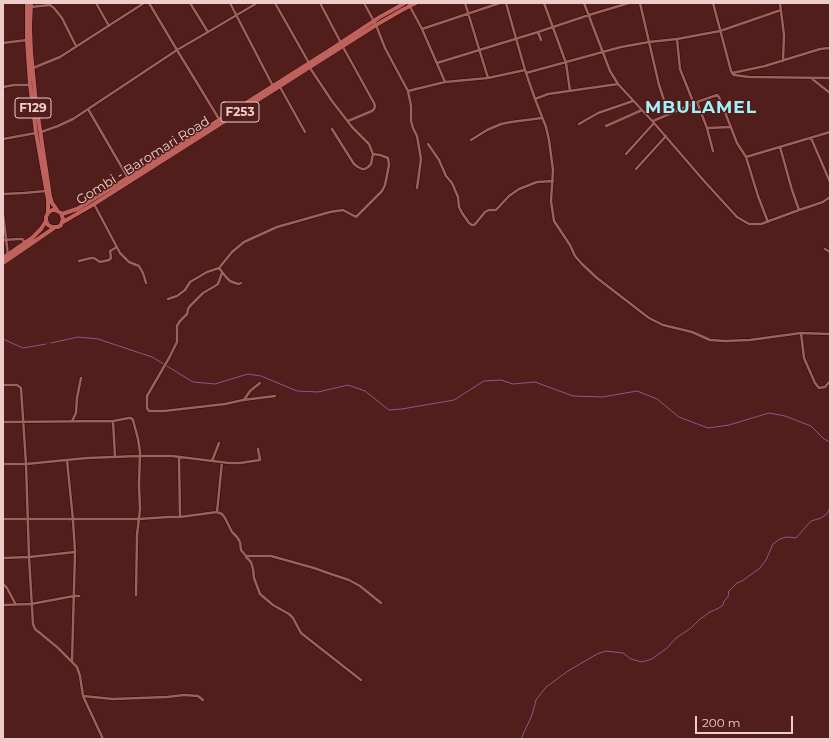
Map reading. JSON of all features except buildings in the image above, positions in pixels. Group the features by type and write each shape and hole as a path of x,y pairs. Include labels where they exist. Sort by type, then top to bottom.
{"main road":[{"name":"F129","path":"27,3 27,40 48,200 48,213"},
{"name":"Gombi - Baromari Road","path":"342,45 374,21 405,3"},
{"name":"Gombi - Baromari Road","path":"63,222 94,204 273,86 409,5 416,3"},
{"name":"F129","path":"31,5 30,85 50,196 52,203 57,210"},
{"name":"Gombi - Baromari Road","path":"62,214 77,209 280,87 309,65"},
{"path":"3,258 42,229 48,213 52,210 57,210 62,214 63,222"},
{"path":"46,221 49,226 54,228"},
{"name":"F253","path":"3,263 54,228 60,226 63,222"}],"street":[{"path":"96,3 109,26"},
{"path":"149,3 220,120"},
{"path":"190,3 208,32"},
{"path":"230,3 273,86"},
{"path":"3,139 38,132 63,124 73,119 177,50 257,3"},
{"path":"275,3 309,65 332,101 352,127 369,144 373,154 368,167 362,169 354,164 332,129"},
{"path":"320,3 375,106 372,111 348,121"},
{"path":"364,3 376,25 385,48 408,91 411,106 411,121 417,136 421,159 417,188"},
{"path":"465,3 488,78"},
{"path":"422,29 500,3"},
{"path":"506,3 526,72 546,127 552,154 553,181 551,201 554,221 570,245 575,256 597,278 649,318 663,325 692,332 710,340 750,340 801,334 830,334"},
{"path":"544,3 566,63 570,91"},
{"path":"584,3 610,71 618,84 654,122 737,217 749,224 761,224 823,202 830,197"},
{"path":"437,63 629,3"},
{"path":"640,3 659,85 670,114"},
{"path":"713,3 732,73 734,75 748,77 830,78"},
{"path":"780,3 784,35 783,61"},
{"path":"31,5 45,4 54,8 62,18 76,46"},
{"path":"30,69 60,57 142,4"},
{"path":"409,5 422,29 445,82"},
{"path":"408,91 445,82 488,78 526,72 649,42 677,39 720,31 781,10"},
{"path":"538,32 541,40"},
{"path":"677,39 680,69 707,128 713,151"},
{"path":"3,43 27,40"},
{"path":"732,73 765,66 820,49 830,48"},
{"path":"810,78 830,93"},
{"path":"535,99 548,94 618,84"},
{"path":"3,87 30,85"},
{"path":"280,87 305,132"},
{"path":"626,154 654,122 695,103 717,95 720,97 737,143 746,157 768,222"},
{"path":"579,124 598,113 633,101"},
{"path":"88,109 128,178"},
{"path":"606,126 642,110"},
{"path":"471,140 501,124 542,118"},
{"path":"707,128 730,127"},
{"path":"746,157 830,132"},
{"path":"636,169 666,136"},
{"path":"810,138 830,182"},
{"path":"428,144 439,160 446,176 452,183 462,213 472,225 476,223 484,212 496,210 509,196 519,189 537,182 553,181"},
{"path":"780,147 799,210"},
{"path":"168,299 177,296 185,290 190,282 207,272 219,268 232,252 244,242 278,226 339,210 343,210 356,217 382,191 386,179 389,166 388,158 373,154"},
{"path":"3,194 46,190"},
{"path":"94,204 120,253 129,262 139,266 146,283"},
{"path":"3,214 8,255"},
{"path":"5,240 22,239 25,243"},
{"path":"80,261 94,258 100,262 109,260 111,258 110,251 117,247"},
{"path":"824,249 830,252"},
{"path":"219,268 230,281 239,284 241,283"},
{"path":"222,273 218,284 203,292 190,306 187,314 177,326 177,342 146,396 147,408 150,411 164,411 225,404 275,396"},
{"path":"801,334 804,358 813,379 820,388 825,387 829,383"},
{"path":"72,421 76,413 81,378"},
{"path":"243,400 260,383"},
{"path":"3,385 17,385 21,388 33,624 35,629 78,667 82,696 103,739"},
{"path":"3,422 113,421 129,418 133,420 140,448 139,484 141,502 137,535 136,595"},
{"path":"113,421 115,457"},
{"path":"212,461 219,443"},
{"path":"3,464 26,464 139,456 172,456 229,463 260,460 258,450"},
{"path":"179,457 180,517"},
{"path":"67,460 75,552 72,661"},
{"path":"217,512 222,462"},
{"path":"3,519 139,519 180,517 217,512 222,514 232,532 240,542 241,550 251,562 254,578 260,594 273,605 289,614 293,618 301,633 361,680"},
{"path":"3,558 75,552"},
{"path":"246,556 271,556 349,580 360,586 381,604"},
{"path":"3,584 7,588 16,605"},
{"path":"3,605 31,604 79,596"},
{"path":"82,696 113,699 184,695 198,696 203,700"}],"waterway":[{"path":"51,343 78,337 98,339 152,357 193,382 215,384 248,374 261,376 297,391 318,392 348,385 365,391 389,410 454,400 484,381 501,380 513,384 535,382 573,396 602,397 637,391 657,399 679,417 708,428 729,425 769,413 785,416 811,426 824,439 830,442"},
{"path":"3,339 23,348 46,344"},
{"path":"521,739 532,715 536,700 546,687 568,671 597,654 606,651 623,653 631,659 642,662 652,659 699,620 723,605 724,601 728,597 729,591 737,583 760,568 766,560 773,544 786,537 796,538 811,521 821,518 827,514 830,508"}],"district":[{"name":"MBULAMEL","path":"701,108"}]}
